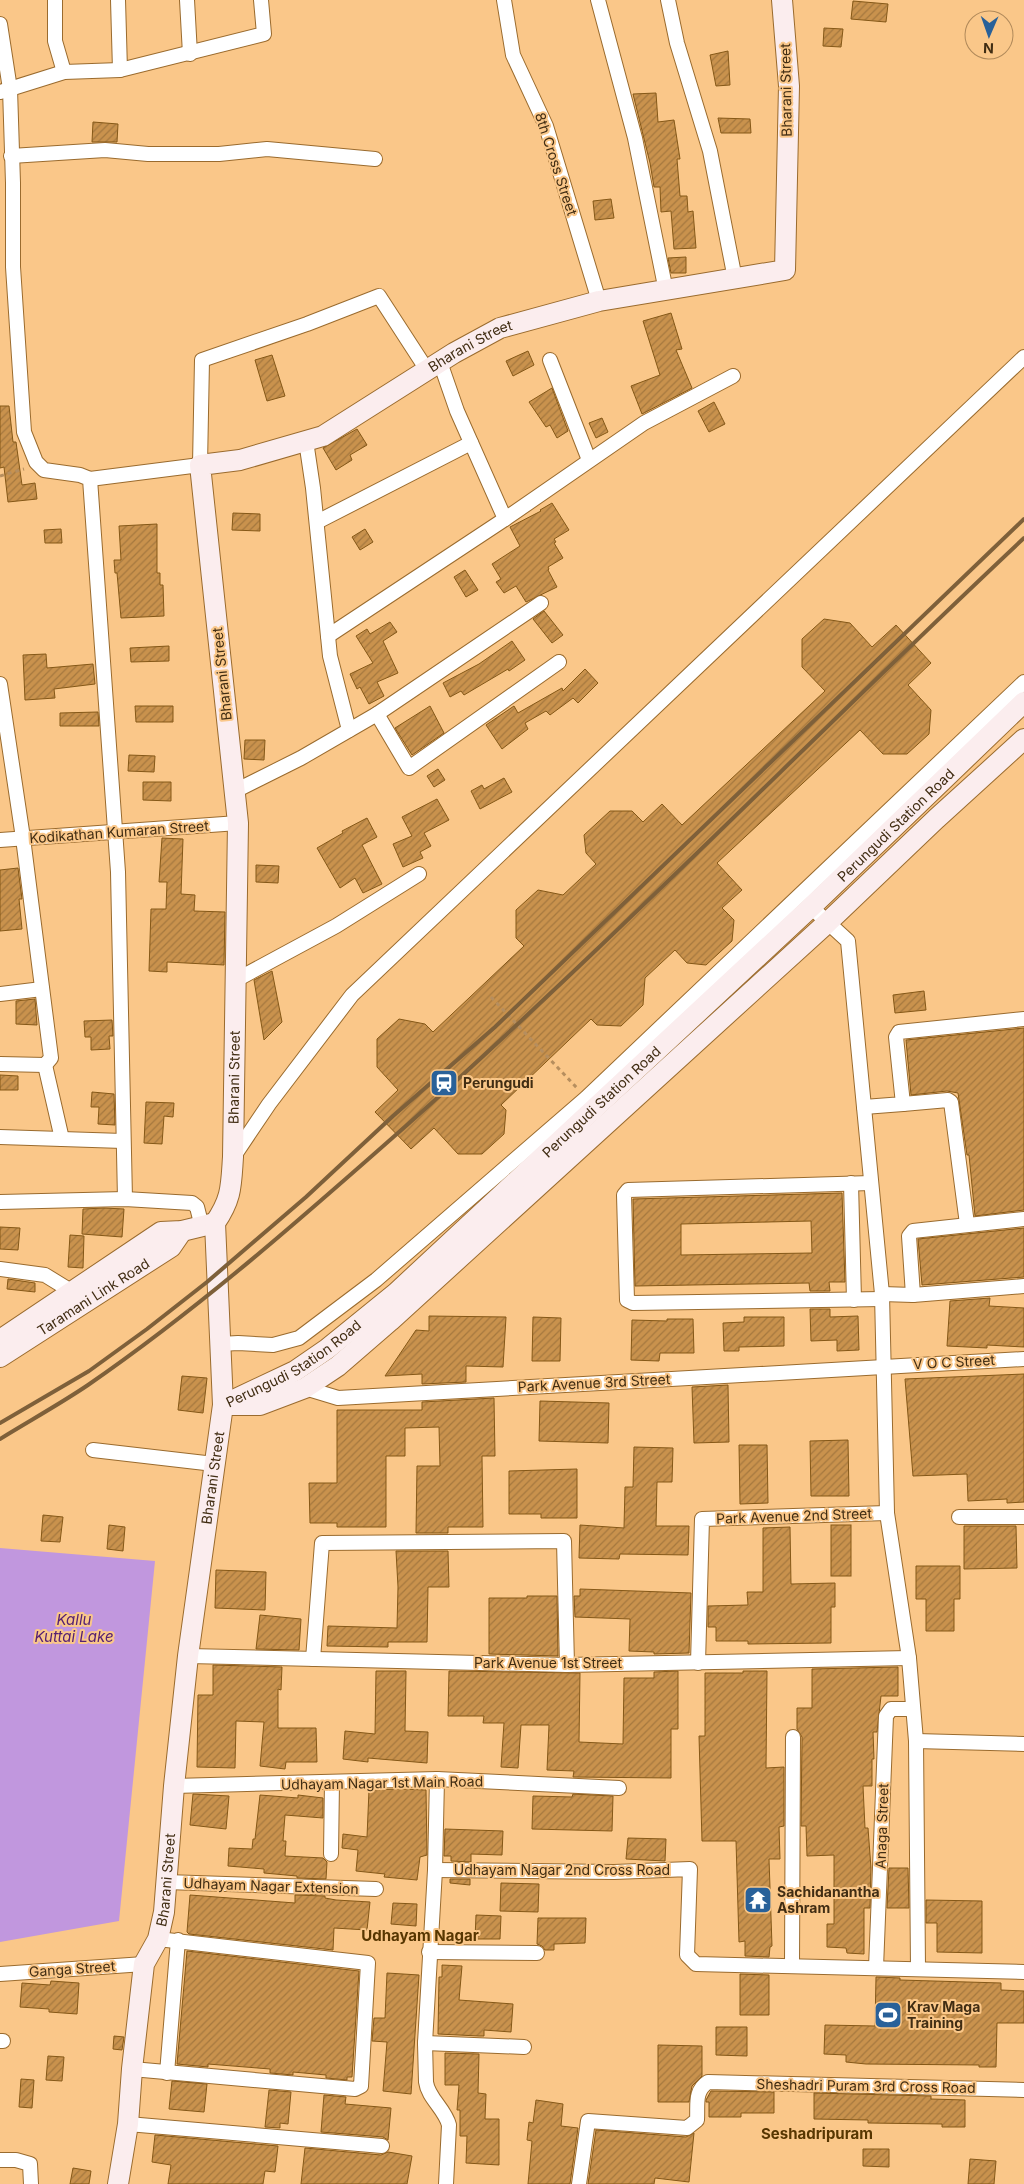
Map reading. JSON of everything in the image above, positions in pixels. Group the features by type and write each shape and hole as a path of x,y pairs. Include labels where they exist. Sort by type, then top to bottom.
{"street":[{"path":"55,0 55,41 64,72"},
{"path":"118,0 120,70"},
{"path":"187,0 190,54"},
{"path":"5,90 64,72 120,70 264,34 261,0"},
{"name":"8th Cross Street","path":"504,0 513,55 546,126 598,301"},
{"path":"598,0 636,138 666,291"},
{"path":"668,0 677,43 710,151 736,279"},
{"name":"Bharani Street","path":"118,2184 128,2124 144,1964 168,1940 166,1882 174,1786 188,1656 222,1405 221,1344 209,1225 226,1208 231,1195 238,823 200,465 240,460 323,436 433,366 500,328 598,301 785,270 789,86 782,0"},
{"path":"0,24 13,183 12,267 24,432 36,462 44,470 80,475 90,479 200,465 202,360 307,324 379,296 433,366 471,443 505,519"},
{"path":"11,156 105,150 148,154 219,154 268,149 375,159"},
{"path":"233,1157 269,1104 352,995 1024,357"},
{"path":"550,360 589,460"},
{"path":"328,636 644,424 733,376"},
{"path":"306,441 317,522 330,656 349,730"},
{"path":"317,522 471,443"},
{"path":"90,479 118,872 125,1199"},
{"path":"235,791 301,758 377,714 541,603"},
{"path":"377,714 410,768 559,662"},
{"path":"221,1344 238,1342 273,1345 299,1338 376,1280 738,963 1024,682"},
{"path":"0,684 23,838 51,1058 45,1065"},
{"name":"Perungudi Station Road","path":"222,1405 295,1371 327,1349 396,1293 738,963 811,907 1024,702"},
{"name":"Perungudi Station Road","path":"222,1405 260,1405 305,1388 338,1366 390,1321 827,923 936,819 1024,739"},
{"name":"Kodikathan Kumaran Street","path":"0,840 238,823"},
{"path":"236,980 336,926 420,874"},
{"path":"811,907 848,941 882,1297 887,1513 909,1658 914,1709 916,1741 918,1968"},
{"path":"0,994 42,989"},
{"path":"903,1104 896,1036 899,1032 1024,1019"},
{"path":"0,1064 45,1065"},
{"path":"45,1065 62,1139"},
{"path":"864,1107 948,1100 951,1102 967,1224"},
{"path":"0,1137 123,1141"},
{"path":"851,1183 854,1300"},
{"path":"871,1183 628,1190 624,1193 627,1300 633,1303 854,1300 1024,1286"},
{"path":"0,1202 125,1199 192,1204 209,1225"},
{"path":"913,1295 909,1236 911,1233 967,1224 1024,1219"},
{"name":"Taramani Link Road","path":"0,1340 161,1232 182,1231 209,1225"},
{"name":"Taramani Link Road","path":"0,1357 171,1248 182,1231"},
{"path":"0,1269 45,1275 71,1291"},
{"name":"V O C Street","path":"885,1366 1024,1359"},
{"name":"Park Avenue 3rd Street","path":"305,1388 338,1398 885,1366"},
{"path":"93,1450 214,1464"},
{"name":"Park Avenue 2nd Street","path":"698,1663 702,1519 887,1513"},
{"path":"959,1517 1024,1517"},
{"path":"313,1659 322,1543 564,1540 566,1665"},
{"name":"Park Avenue 1st Street","path":"188,1656 566,1665 909,1658"},
{"name":"Anaga Street","path":"876,1968 887,1714 891,1709 914,1709"},
{"path":"793,1737 792,1966 1024,1972"},
{"path":"916,1741 1024,1744"},
{"path":"437,1779 435,1870 425,2042 427,2088 447,2117 449,2125 446,2184"},
{"name":"Udhayam Nagar 1st Main Road","path":"174,1786 437,1779 619,1788"},
{"path":"331,1854 332,1782"},
{"name":"Udhayam Nagar 2nd Cross Road","path":"435,1870 614,1872 690,1869 688,1955 696,1964 792,1966"},
{"name":"Udhayam Nagar Extension","path":"166,1882 376,1889"},
{"path":"132,2069 167,2073 355,2089 361,2086 368,1963 168,1940 167,2073"},
{"path":"430,1952 537,1953"},
{"name":"Ganga Street","path":"0,1974 144,1964"},
{"path":"425,2042 524,2046"},
{"name":"Sheshadri Puram 3rd Cross Road","path":"579,2184 588,2122 687,2128 697,2120 698,2093 701,2086 708,2082 1024,2090"},
{"path":"128,2124 382,2146"},
{"path":"0,2160 16,2160 30,2164 31,2184"}],"path":[{"path":"0,476 20,471 36,462"},
{"path":"491,997 586,1098"}],"water":[{"name":"Kallu Kuttai Lake","path":"0,1548 155,1561 119,1921 0,1942"}],"building":[{"path":"853,1 888,4 886,22 851,19"},
{"path":"824,28 843,29 841,47 823,46"},
{"path":"728,51 730,85 716,86 710,55"},
{"path":"656,93 658,122 674,120 680,159 677,159 680,196 687,196 688,212 693,211 696,248 674,249 671,211 661,212 660,187 654,187 633,94"},
{"path":"718,118 750,119 751,133 721,133"},
{"path":"93,122 118,124 117,142 92,142"},
{"path":"611,199 614,218 595,220 593,201"},
{"path":"686,257 686,273 671,273 668,258"},
{"path":"671,313 682,349 676,350 692,388 642,414 631,386 660,375 643,321"},
{"path":"528,351 534,365 513,376 506,361"},
{"path":"272,355 285,396 267,401 255,360"},
{"path":"552,388 568,431 557,438 550,425 546,427 529,402"},
{"path":"714,402 725,424 709,432 698,411"},
{"path":"0,406 9,406 13,442 16,442 22,485 35,483 37,499 8,502 4,467 0,468"},
{"path":"602,418 608,432 596,438 589,423"},
{"path":"357,429 367,445 350,455 352,460 336,470 323,448"},
{"path":"552,503 569,530 554,539 556,542 554,543 563,558 548,567 557,587 526,602 516,586 504,593 496,582 501,579 492,564 520,546 510,527"},
{"path":"233,513 260,514 260,531 232,530"},
{"path":"157,524 157,573 160,573 160,585 163,585 164,616 121,618 114,560 121,560 119,526"},
{"path":"61,529 62,543 45,543 44,530"},
{"path":"365,529 373,542 360,550 352,537"},
{"path":"465,570 478,590 466,597 454,577"},
{"path":"544,611 563,635 552,643 533,619"},
{"path":"824,619 850,623 872,647 896,625 931,663 908,685 931,710 929,734 907,754 883,754 860,730 717,863 742,890 722,908 734,920 732,941 706,965 687,963 675,950 645,978 643,1005 621,1026 597,1025 591,1019 501,1105 506,1110 504,1134 482,1154 458,1154 434,1128 411,1149 375,1112 398,1090 377,1067 377,1039 399,1019 425,1024 433,1032 524,946 516,938 516,910 538,890 563,895 596,864 586,853 584,835 610,811 632,811 643,822 662,804 682,825 825,691 802,667 802,639"},
{"path":"390,622 397,632 383,641 398,673 377,682 384,696 369,704 360,687 357,689 350,674 373,663 356,636 367,629 370,634"},
{"path":"512,641 525,660 509,671 508,669 464,695 461,691 450,697 443,683 479,664"},
{"path":"169,646 169,661 131,662 130,648"},
{"path":"46,654 47,668 93,664 95,684 54,689 55,698 25,700 23,655"},
{"path":"585,669 598,683 578,703 573,698 550,715 546,711 525,723 528,729 502,749 486,725 514,706 518,713 562,688 563,691"},
{"path":"135,706 173,706 173,722 136,722"},
{"path":"430,706 444,733 412,755 395,728"},
{"path":"98,712 99,726 60,726 60,713"},
{"path":"245,740 265,740 264,760 244,759"},
{"path":"129,755 155,756 154,772 128,771"},
{"path":"438,769 445,780 434,787 427,776"},
{"path":"504,778 512,792 480,809 471,791 482,785 484,789"},
{"path":"143,782 171,782 171,801 143,800"},
{"path":"437,799 449,820 424,833 431,846 420,852 423,858 403,867 393,844 412,836 402,817"},
{"path":"367,818 377,837 362,845 382,884 363,893 355,878 340,888 317,848 343,833 342,831"},
{"path":"162,838 183,839 181,894 195,895 194,911 225,912 224,965 167,962 167,972 149,971 151,909 166,909 167,882 159,882"},
{"path":"256,865 279,866 278,883 256,882"},
{"path":"18,868 22,899 19,899 22,929 0,931 0,870"},
{"path":"272,971 282,1022 264,1040 254,980"},
{"path":"924,991 926,1010 895,1013 893,995"},
{"path":"35,999 37,1025 16,1024 16,1001"},
{"path":"112,1020 113,1036 109,1036 110,1049 91,1050 91,1037 85,1037 84,1021"},
{"path":"1024,1028 1024,1210 975,1216 969,1155 967,1155 958,1093 947,1091 911,1095 906,1040"},
{"path":"0,1075 18,1076 18,1090 0,1090"},
{"path":"92,1092 114,1094 115,1125 98,1124 99,1107 91,1107"},
{"path":"146,1102 174,1103 173,1117 164,1116 162,1144 144,1143"},
{"path":"842,1193 845,1282 829,1282 830,1291 810,1291 809,1283 635,1286 633,1199","holes":["811,1221 812,1253 681,1255 681,1224"]},
{"path":"83,1209 124,1209 122,1237 82,1234"},
{"path":"0,1227 20,1228 18,1250 0,1249"},
{"path":"1024,1228 1024,1277 922,1285 918,1239"},
{"path":"70,1235 84,1236 83,1268 68,1267"},
{"path":"8,1279 35,1283 35,1292 7,1289"},
{"path":"990,1298 989,1306 1024,1308 1024,1347 987,1345 987,1348 947,1346 950,1301"},
{"path":"810,1309 830,1309 830,1317 858,1316 859,1350 837,1351 837,1340 811,1341"},
{"path":"429,1316 506,1317 503,1367 466,1366 466,1382 422,1384 422,1374 385,1376 416,1330 429,1331"},
{"path":"533,1317 561,1318 560,1361 532,1361"},
{"path":"744,1317 784,1317 784,1346 739,1347 739,1351 724,1351 723,1323 744,1322"},
{"path":"667,1319 693,1319 694,1353 660,1353 659,1361 631,1360 632,1320 667,1321"},
{"path":"1024,1374 1024,1502 1007,1503 1007,1499 968,1501 967,1474 913,1476 905,1379"},
{"path":"182,1376 207,1378 203,1413 178,1410"},
{"path":"728,1385 729,1442 694,1443 692,1387"},
{"path":"494,1398 495,1456 482,1456 483,1527 448,1527 448,1533 416,1533 417,1466 440,1466 439,1427 405,1428 405,1456 386,1456 386,1527 337,1527 337,1523 310,1523 309,1483 337,1483 337,1410 422,1410 422,1402"},
{"path":"540,1401 609,1403 608,1443 539,1441"},
{"path":"848,1440 849,1496 811,1496 810,1441"},
{"path":"739,1445 767,1445 768,1503 740,1504"},
{"path":"634,1447 673,1448 672,1482 657,1482 656,1526 689,1526 688,1555 620,1554 619,1559 579,1558 580,1525 624,1528 625,1487 633,1487"},
{"path":"577,1469 577,1518 541,1518 541,1514 509,1514 509,1471"},
{"path":"43,1515 63,1517 60,1542 41,1541"},
{"path":"109,1525 125,1527 123,1551 107,1549"},
{"path":"831,1525 851,1525 851,1576 831,1576"},
{"path":"964,1526 1016,1526 1017,1568 964,1569"},
{"path":"790,1527 791,1584 835,1583 835,1607 831,1607 831,1643 748,1644 748,1641 716,1641 716,1627 708,1627 708,1606 748,1605 747,1592 763,1592 763,1528"},
{"path":"396,1551 448,1551 449,1587 428,1587 427,1642 388,1642 388,1647 327,1646 328,1626 397,1628 398,1587"},
{"path":"916,1566 960,1566 960,1599 954,1599 954,1631 926,1631 926,1599 916,1599"},
{"path":"216,1570 266,1572 265,1610 215,1608"},
{"path":"580,1589 691,1593 689,1653 654,1654 654,1652 629,1651 630,1619 575,1617 574,1596 580,1596"},
{"path":"527,1596 557,1596 558,1656 489,1654 489,1598 527,1598"},
{"path":"260,1615 301,1619 299,1650 256,1649"},
{"path":"213,1665 282,1667 281,1690 278,1689 278,1728 316,1728 317,1762 286,1762 285,1769 260,1766 264,1722 236,1721 235,1768 197,1767 198,1695 213,1695"},
{"path":"898,1667 898,1696 881,1696 877,1732 873,1732 872,1786 863,1786 865,1828 868,1828 871,1868 870,1908 864,1908 864,1954 847,1953 846,1948 827,1947 827,1924 834,1924 834,1855 807,1856 806,1826 801,1826 802,1737 797,1729 797,1708 812,1708 812,1669"},
{"path":"376,1671 406,1671 405,1731 428,1732 427,1763 368,1758 368,1762 343,1759 345,1731 375,1734"},
{"path":"449,1671 580,1673 579,1742 623,1744 624,1678 654,1678 654,1672 678,1671 678,1729 671,1729 671,1778 573,1777 574,1771 547,1770 549,1725 521,1725 518,1768 501,1767 504,1723 483,1723 484,1716 448,1716"},
{"path":"743,1671 767,1671 766,1768 784,1767 784,1826 779,1827 780,1859 769,1859 772,1946 770,1947 769,1957 745,1956 745,1941 739,1942 736,1841 702,1841 699,1736 705,1736 705,1673 743,1673"},
{"path":"369,1790 426,1790 427,1855 420,1857 417,1880 384,1877 385,1874 356,1871 358,1850 342,1848 343,1834 367,1837"},
{"path":"193,1794 229,1796 226,1829 190,1825"},
{"path":"573,1794 613,1796 612,1831 532,1829 533,1796 572,1797"},
{"path":"260,1795 298,1798 298,1795 323,1798 323,1818 285,1815 283,1841 286,1841 285,1856 323,1858 327,1862 326,1879 297,1878 297,1876 264,1873 264,1869 228,1866 229,1848 252,1849 253,1839 255,1839"},
{"path":"445,1829 503,1831 502,1855 471,1854 471,1862 451,1861 451,1856 444,1856"},
{"path":"628,1838 666,1839 665,1861 626,1859"},
{"path":"889,1868 908,1868 909,1908 887,1908"},
{"path":"450,1879 470,1879 470,1885 450,1883"},
{"path":"501,1883 539,1884 538,1912 500,1911"},
{"path":"190,1895 295,1903 295,1895 325,1896 325,1898 336,1900 370,1902 367,1930 334,1928 333,1950 189,1934 187,1932"},
{"path":"926,1900 982,1901 982,1953 937,1952 937,1923 926,1923"},
{"path":"393,1903 417,1904 416,1926 391,1924"},
{"path":"476,1915 501,1916 500,1939 475,1939"},
{"path":"538,1918 586,1918 585,1943 554,1944 554,1950 545,1950 537,1944"},
{"path":"187,1951 359,1971 352,2077 347,2077 347,2080 326,2078 326,2075 293,2072 293,2075 270,2073 270,2069 208,2064 208,2067 177,2064"},
{"path":"442,1965 462,1966 459,2000 513,2004 511,2032 484,2030 484,2036 438,2034 439,1977 442,1977"},
{"path":"387,1973 419,1975 411,2094 383,2091 387,2042 372,2041 374,2018 385,2018"},
{"path":"740,1974 769,1975 769,2015 740,2015"},
{"path":"876,1977 900,1978 900,1980 1001,1983 1001,1990 1024,1991 1024,2023 997,2023 996,2067 979,2067 979,2065 866,2064 846,2062 846,2055 824,2054 825,2025 875,2026"},
{"path":"51,1981 79,1983 77,2014 49,2012 49,2009 20,2007 22,1983 50,1985"},
{"path":"716,2027 747,2027 747,2056 716,2055"},
{"path":"114,2036 124,2037 122,2050 113,2049"},
{"path":"658,2045 702,2046 702,2076 692,2086 689,2102 658,2102"},
{"path":"445,2053 479,2054 478,2093 486,2094 485,2119 499,2119 499,2165 466,2163 467,2136 460,2136 460,2110 457,2110 459,2085 445,2085"},
{"path":"48,2056 64,2057 62,2081 46,2080"},
{"path":"21,2079 34,2080 32,2108 19,2107"},
{"path":"172,2081 207,2084 204,2112 169,2109"},
{"path":"269,2090 291,2092 288,2124 280,2123 280,2128 265,2127"},
{"path":"711,2091 774,2092 774,2113 741,2113 741,2117 709,2117 709,2102 706,2102 706,2100"},
{"path":"814,2093 931,2096 931,2099 965,2100 965,2127 942,2127 942,2124 868,2123 868,2120 814,2119"},
{"path":"324,2095 346,2097 345,2104 391,2108 388,2140 383,2137 321,2132"},
{"path":"536,2100 563,2104 561,2126 578,2128 570,2184 528,2184 532,2141 527,2140 529,2122 533,2123"},
{"path":"596,2130 686,2137 694,2133 689,2182 655,2178 654,2184 588,2184"},
{"path":"155,2135 278,2146 275,2172 265,2171 263,2184 168,2184 171,2165 152,2162"},
{"path":"305,2148 381,2155 388,2152 412,2156 407,2184 301,2184"},
{"path":"863,2149 889,2149 889,2167 863,2166"},
{"path":"970,2159 996,2161 994,2184 968,2184"},
{"path":"73,2168 91,2171 89,2184 70,2184"}],"railway":[{"path":"0,1423 89,1371 147,1329 207,1282 306,1197 393,1116 495,1027 1024,519"},
{"path":"0,1439 88,1385 171,1324 291,1227 407,1125 564,981 1024,538"}],"place":[{"name":"Perungudi","path":"444,1083"},
{"name":"Sachidanantha Ashram","path":"758,1900"},
{"name":"Krav Maga Training","path":"888,2015"}],"district":[{"name":"Udhayam Nagar","path":"420,1936"},
{"name":"Seshadripuram","path":"817,2134"}]}
